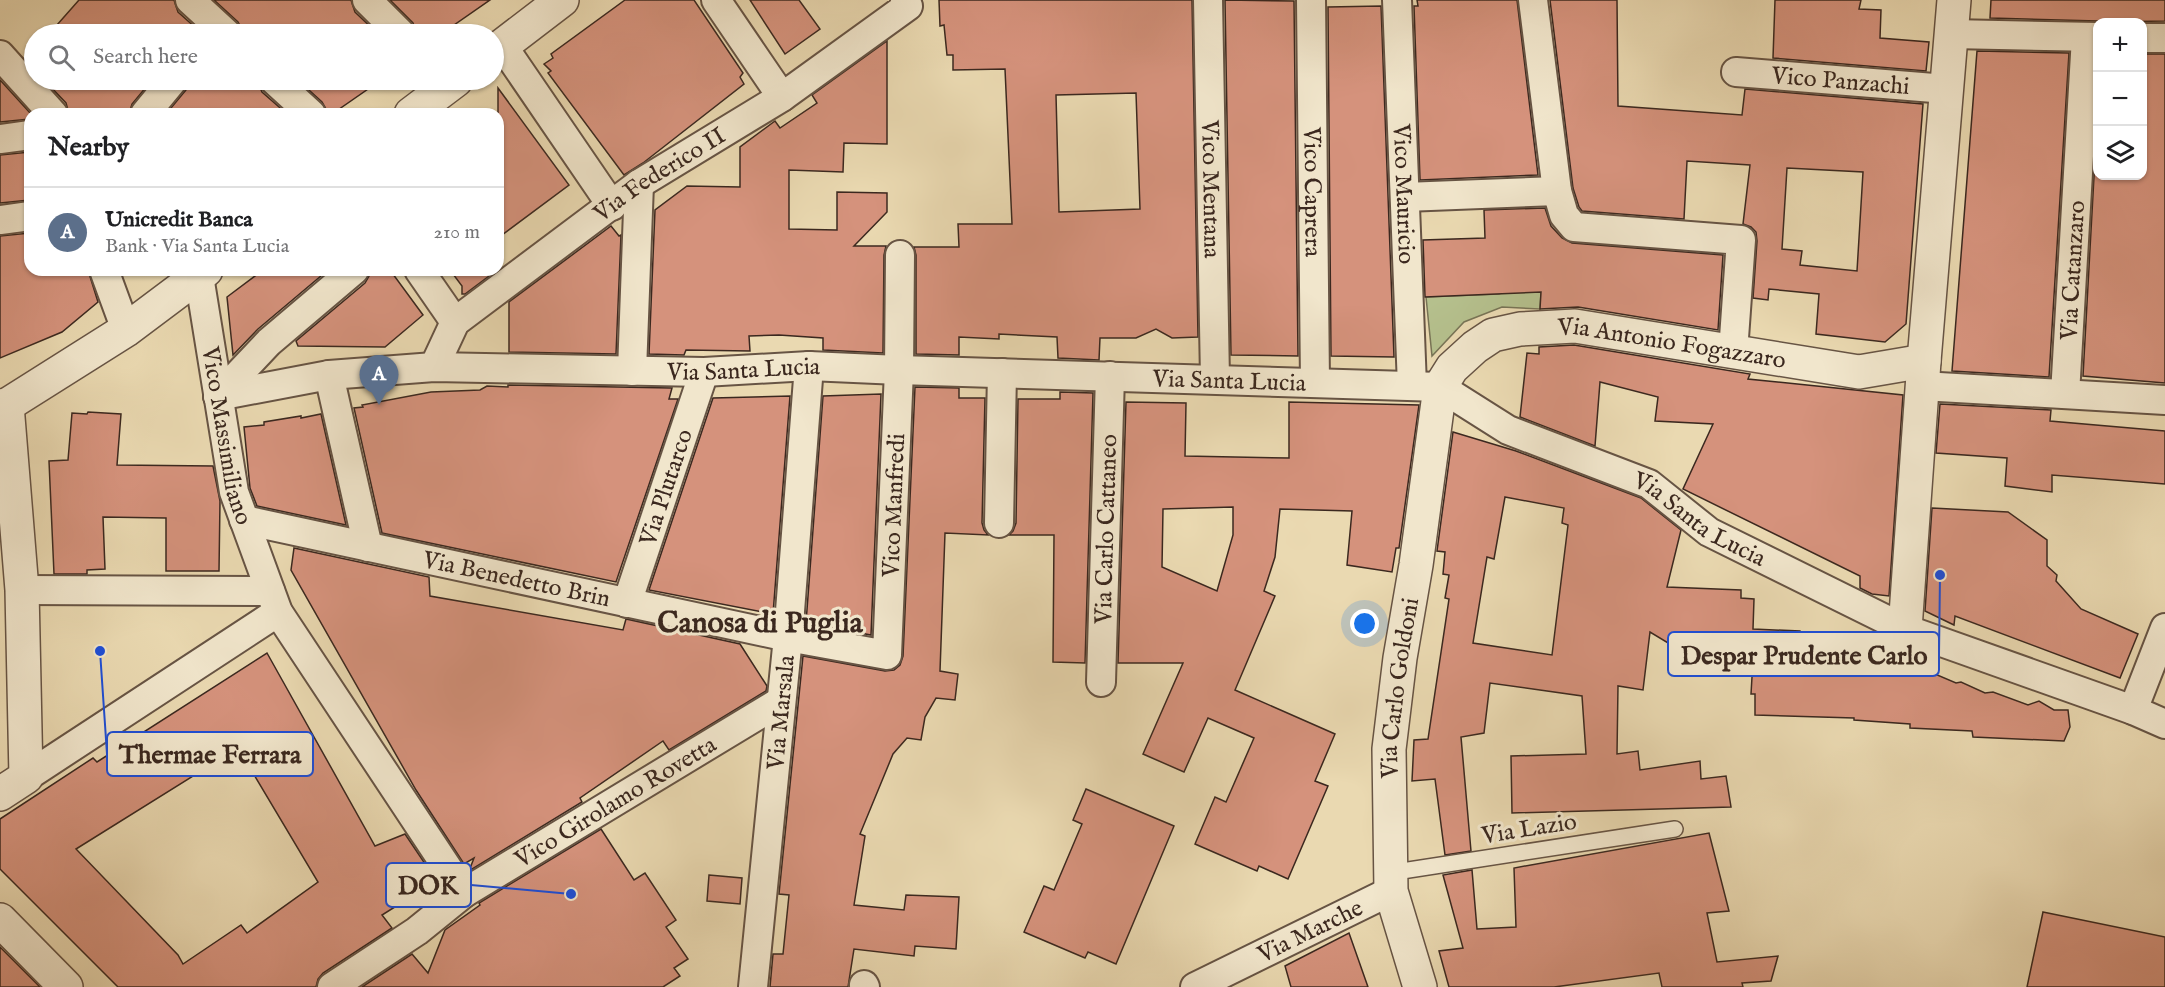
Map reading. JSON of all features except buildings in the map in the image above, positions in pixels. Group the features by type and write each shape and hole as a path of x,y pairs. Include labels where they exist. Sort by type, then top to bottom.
{"street":[{"path":"190,0 212,24"},
{"path":"367,0 391,24"},
{"path":"504,44 562,0"},
{"path":"716,0 782,96"},
{"name":"Vico Mentana","path":"1208,0 1215,379"},
{"name":"Vico Caprera","path":"1311,0 1315,382"},
{"name":"Vico Mauricio","path":"1397,0 1405,196 1426,386"},
{"path":"1533,0 1557,191 1564,215 1575,227 1741,240 1733,352"},
{"path":"1905,629 1923,374 1954,0"},
{"name":"Via Federico II","path":"434,367 456,322 639,184 782,96 907,3"},
{"path":"1951,34 2092,37"},
{"name":"Via Catanzaro","path":"2065,394 2092,37"},
{"path":"2147,38 2165,38"},
{"path":"0,55 24,82"},
{"path":"504,57 612,206"},
{"name":"Vico Panzachi","path":"1736,72 1946,89"},
{"path":"31,90 48,108"},
{"path":"150,108 165,90"},
{"path":"285,90 304,108"},
{"path":"418,108 440,90"},
{"path":"0,139 24,136"},
{"path":"632,371 639,184"},
{"path":"1405,196 1557,191"},
{"path":"0,220 24,217"},
{"name":"Vico Manfredi","path":"788,637 886,655 899,370 900,255"},
{"path":"106,276 126,330"},
{"path":"13,786 22,590 3,405 126,330 195,276"},
{"name":"Vico Massimiliano","path":"201,276 234,492 274,602 464,893"},
{"path":"218,396 269,342 347,276"},
{"path":"423,276 456,322"},
{"name":"Via Antonio Fogazzaro","path":"1426,386 1493,335 1520,329 1575,326 1858,372 1923,374"},
{"name":"Via Santa Lucia","path":"218,396 329,375 434,367 704,372 809,366 1426,386 1508,430 1649,484 1709,532 1905,629 2133,710 2165,724"},
{"name":"Via Marsala","path":"753,987 788,637 809,366"},
{"name":"Via Plutarco","path":"627,603 704,372"},
{"path":"999,523 1002,373"},
{"path":"1923,374 2065,394 2165,400"},
{"path":"329,375 368,547"},
{"name":"Via Carlo Cattaneo","path":"1101,682 1110,376"},
{"name":"Via Carlo Goldoni","path":"1420,987 1390,882 1389,749 1400,658 1416,565 1426,386"},
{"name":"Via Benedetto Brin","path":"244,520 788,637"},
{"path":"22,590 274,602"},
{"path":"13,786 274,602"},
{"path":"2133,710 2165,628"},
{"name":"Vico Girolamo Rovetta","path":"332,987 417,932 464,893 781,701"},
{"name":"Via Marche","path":"1195,987 1230,979 1390,882"},
{"path":"0,920 66,987"}],"lane":[{"name":"Via Lazio","path":"1390,882 1675,829"}],"green space":[{"path":"1542,275 1540,309 1502,307 1464,322 1432,356 1426,297 1499,294"}],"place":[{"name":"Unicredit Banca","path":"379,405"},
{"name":"Despar Prudente Carlo","path":"1940,575"},
{"name":"Thermae Ferrara","path":"100,651"},
{"name":"DOK","path":"571,894"}],"district":[{"name":"Canosa di Puglia","path":"760,622"}]}
